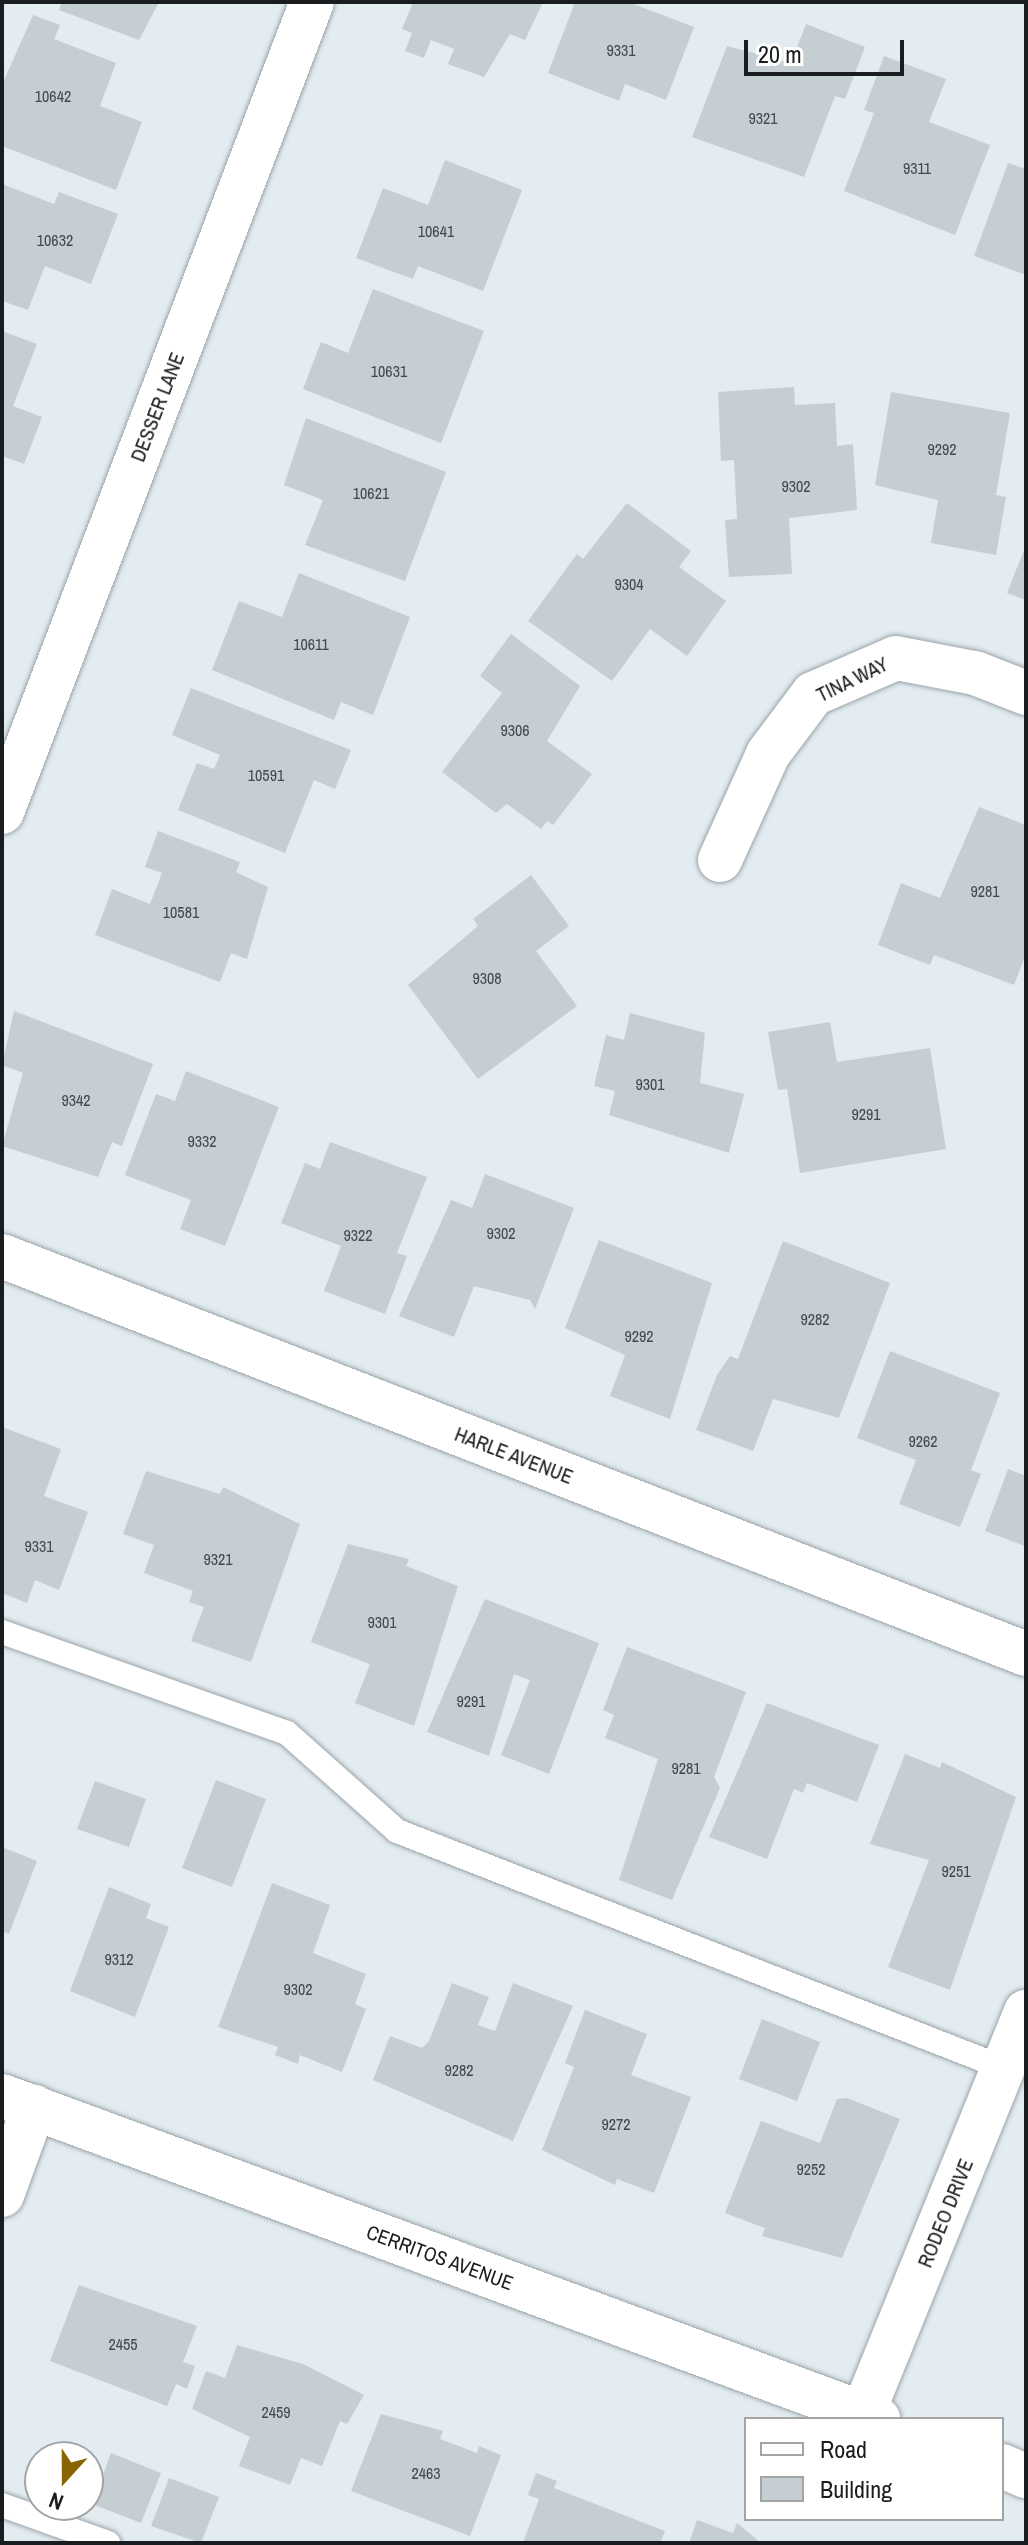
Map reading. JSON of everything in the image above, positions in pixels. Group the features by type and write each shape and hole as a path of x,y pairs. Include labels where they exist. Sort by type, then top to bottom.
{"street":[{"name":"DESSER LANE","path":"2,812 312,2"},
{"name":"TINA WAY","path":"720,860 768,754 813,694 896,658 975,673 1026,693"},
{"name":"HARLE AVENUE","path":"2,1256 1026,1654"},
{"name":"RODEO DRIVE","path":"870,2416 1026,2012"},
{"name":"CERRITOS AVENUE","path":"18,2102 870,2416"},
{"path":"2,2195 18,2102"},
{"path":"1004,2467 1026,2476"}],"lane":[{"path":"2,1632 287,1733 397,1831 1004,2068"},
{"path":"2,2505 108,2543"}],"building":[{"path":"62,2 159,2 139,40 59,10"},
{"path":"413,2 543,2 525,40 510,34 484,77 448,64 454,49 431,40 424,58 405,51 412,33 402,29"},
{"path":"575,2 628,2 694,27 666,100 625,84 619,101 548,73"},
{"path":"33,15 60,25 54,39 116,63 100,106 142,122 116,190 2,146 2,85"},
{"path":"806,24 865,47 845,99 835,96 804,177 692,137 727,46 791,63"},
{"path":"884,56 946,79 929,122 990,145 955,235 844,191 874,113 864,110"},
{"path":"445,160 522,190 483,291 418,266 413,279 356,258 383,188 428,205"},
{"path":"1008,163 1026,169 1026,275 974,256"},
{"path":"2,184 54,204 59,192 118,214 91,284 45,266 28,310 2,301"},
{"path":"373,289 484,331 441,443 303,389 321,342 348,353"},
{"path":"2,331 37,344 13,406 42,417 24,464 2,456"},
{"path":"794,387 795,405 835,403 837,446 853,444 857,510 789,518 792,574 729,577 725,520 737,519 734,460 721,461 718,392"},
{"path":"891,392 1010,413 996,495 1006,497 996,555 931,543 938,500 875,485"},
{"path":"306,418 446,472 405,581 305,545 323,500 284,485"},
{"path":"627,503 691,551 679,567 726,601 687,656 650,629 612,681 528,621 577,554 583,559"},
{"path":"1026,545 1026,600 1007,593"},
{"path":"299,573 410,617 373,715 341,702 334,720 212,670 239,601 282,617"},
{"path":"511,634 580,686 547,741 592,774 553,825 547,821 541,829 507,804 496,813 442,772 502,693 480,676"},
{"path":"191,688 351,750 335,789 314,780 285,853 178,810 197,763 214,769 220,755 172,735"},
{"path":"979,807 1026,825 1026,954 1014,985 934,955 930,965 878,945 901,883 940,898"},
{"path":"158,831 240,862 236,872 268,887 247,959 231,953 220,982 95,935 112,889 150,904 162,873 145,867"},
{"path":"531,875 569,926 536,951 577,1006 478,1079 408,985 478,926 473,919"},
{"path":"14,1011 153,1064 122,1146 112,1142 98,1177 2,1146 23,1073 2,1065"},
{"path":"630,1013 705,1033 700,1083 744,1094 729,1153 609,1115 615,1091 594,1086 606,1035 624,1040"},
{"path":"830,1022 837,1062 930,1048 946,1149 800,1173 787,1089 778,1090 768,1032"},
{"path":"186,1071 279,1107 225,1246 180,1229 191,1200 125,1175 156,1094 175,1101"},
{"path":"330,1142 427,1177 397,1253 407,1256 385,1314 324,1291 341,1246 281,1223 305,1163 320,1169"},
{"path":"485,1174 574,1208 535,1309 530,1300 474,1286 454,1337 399,1316 451,1200 472,1208"},
{"path":"599,1240 712,1283 670,1419 610,1396 625,1355 565,1328"},
{"path":"783,1241 890,1283 839,1418 773,1399 753,1451 696,1430 717,1375 730,1356 738,1359"},
{"path":"890,1351 1000,1393 971,1470 981,1474 960,1527 899,1504 916,1460 857,1438"},
{"path":"2,1427 61,1449 44,1496 88,1512 59,1590 35,1580 27,1603 2,1593"},
{"path":"1008,1469 1026,1476 1026,1556 1025,1546 985,1531"},
{"path":"146,1471 220,1494 223,1487 300,1524 251,1662 191,1641 204,1607 189,1602 193,1591 144,1573 154,1545 123,1534"},
{"path":"348,1544 409,1559 406,1566 458,1586 414,1726 355,1703 370,1664 311,1642"},
{"path":"485,1599 599,1643 549,1774 501,1755 530,1680 514,1674 489,1756 427,1732"},
{"path":"627,1647 746,1692 714,1777 720,1788 672,1900 619,1880 658,1759 605,1738 614,1715 603,1710"},
{"path":"767,1703 879,1745 857,1802 807,1783 803,1793 794,1789 767,1859 709,1837"},
{"path":"905,1754 940,1768 942,1762 1016,1797 950,1990 888,1967 929,1860 870,1844"},
{"path":"216,1780 266,1799 232,1887 182,1868"},
{"path":"95,1781 146,1799 129,1847 77,1829"},
{"path":"2,1847 37,1861 9,1934 2,1931"},
{"path":"272,1883 330,1905 313,1953 366,1974 355,2004 366,2009 342,2072 300,2055 298,2064 275,2055 278,2047 218,2027"},
{"path":"109,1887 151,1904 146,1918 169,1927 135,2017 70,1991"},
{"path":"452,1983 489,1997 478,2025 495,2031 513,1983 573,2006 513,2141 373,2080 390,2036 422,2048 429,2041"},
{"path":"585,2010 647,2034 631,2075 691,2097 654,2193 617,2179 615,2185 542,2150 574,2067 565,2063"},
{"path":"762,2019 820,2042 797,2101 739,2079"},
{"path":"847,2098 900,2119 842,2258 762,2236 765,2228 725,2213 761,2121 820,2143 837,2099"},
{"path":"79,2285 197,2326 183,2362 195,2366 187,2389 176,2384 167,2406 50,2361"},
{"path":"237,2345 303,2364 364,2395 347,2424 340,2421 322,2466 301,2458 290,2485 239,2466 250,2437 192,2409 206,2371 225,2378"},
{"path":"381,2414 443,2431 440,2439 477,2453 479,2446 501,2455 470,2536 351,2491"},
{"path":"111,2453 161,2473 141,2523 104,2509 104,2472"},
{"path":"536,2473 557,2481 554,2488 665,2531 660,2543 523,2543 539,2499 528,2495"},
{"path":"169,2478 219,2497 201,2543 151,2526"},
{"path":"697,2520 733,2533 737,2523 761,2543 689,2543"}]}
